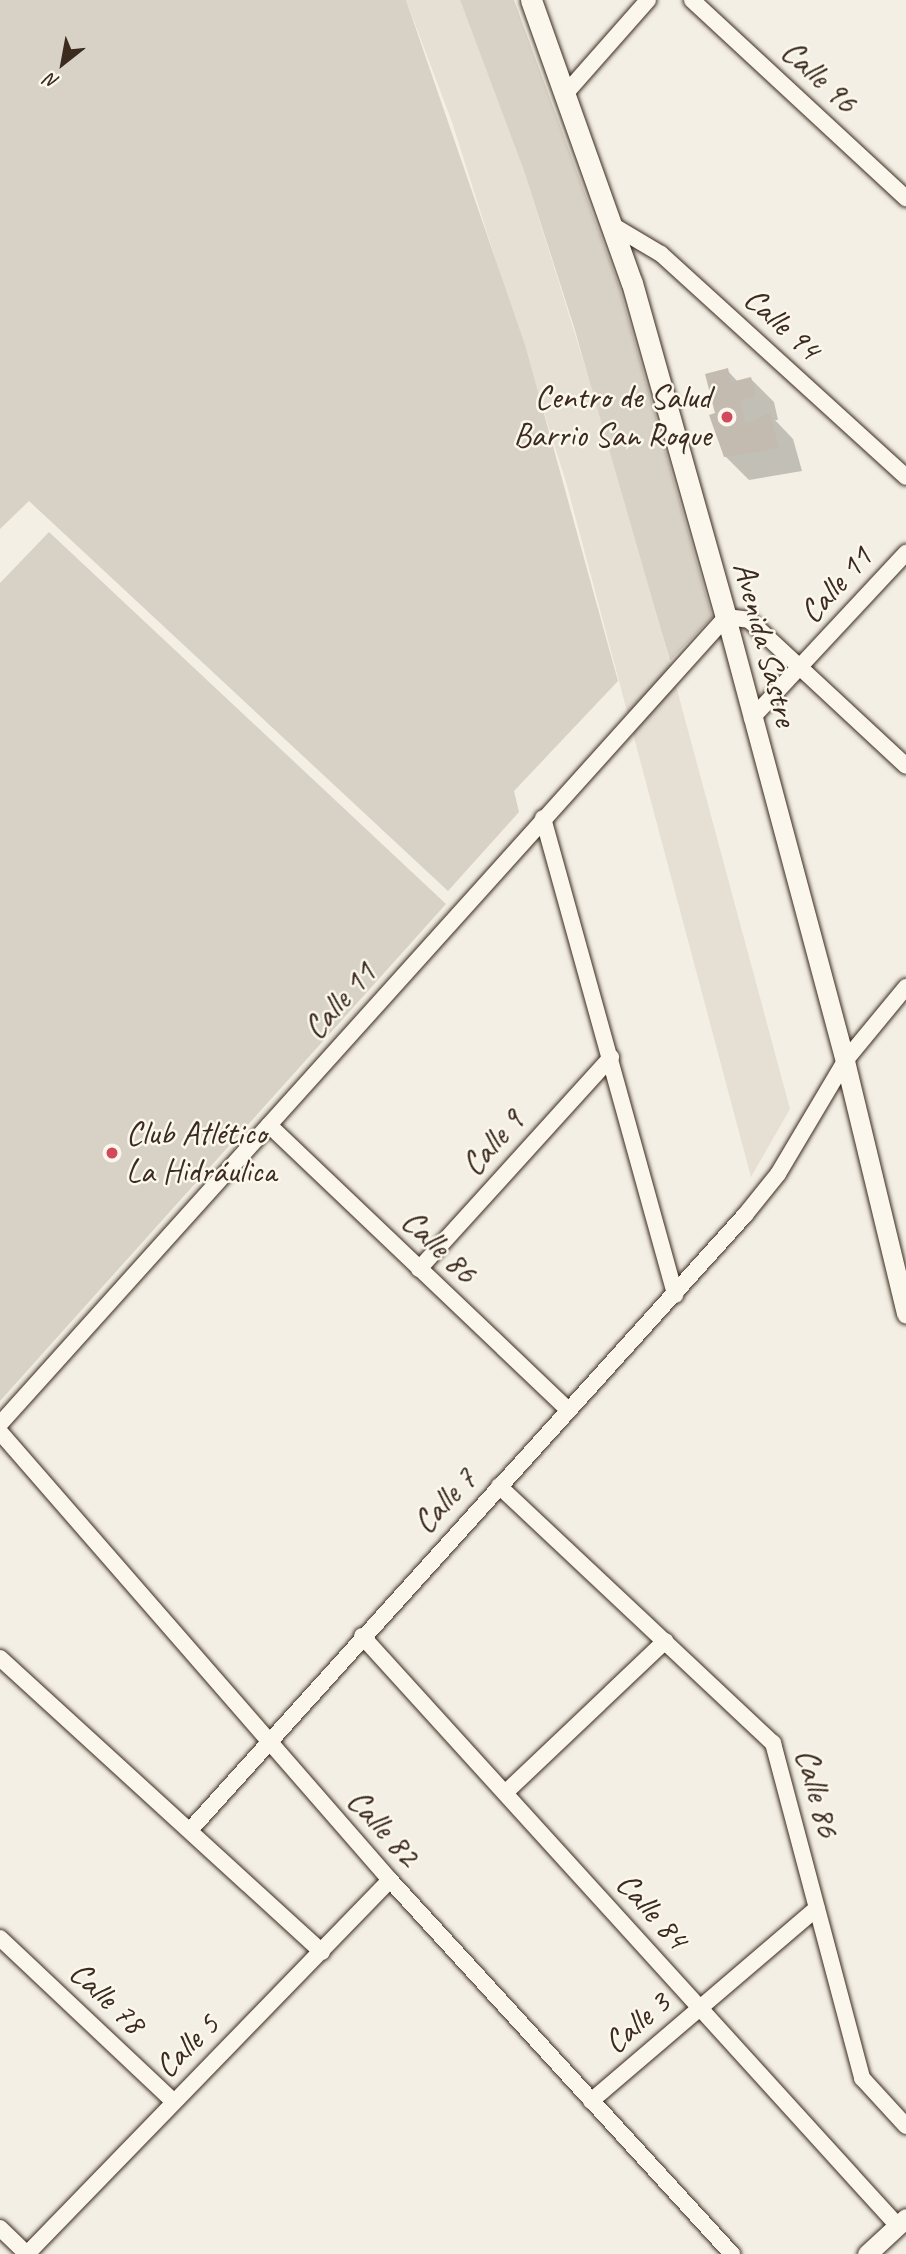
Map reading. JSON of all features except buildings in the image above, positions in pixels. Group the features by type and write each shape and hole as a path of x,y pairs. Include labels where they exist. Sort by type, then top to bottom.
{"main road":[{"name":"Avenida Sastre","path":"531,0 612,225 658,368 726,617"}],"street":[{"path":"566,93 648,0"},
{"name":"Calle 96","path":"692,0 906,198"},
{"name":"Calle 94","path":"612,225 661,254 906,477"},
{"name":"Calle 11","path":"752,718 906,553"},
{"path":"726,617 749,620 906,766"},
{"name":"Avenida Sastre","path":"726,617 845,1061 905,1302"},
{"name":"Calle 11","path":"0,1424 726,617"},
{"path":"543,818 675,1295"},
{"path":"845,1061 906,987"},
{"name":"Calle 9","path":"419,1269 611,1057"},
{"name":"Calle 7","path":"191,1829 267,1741 745,1215 778,1174 845,1061"},
{"name":"Calle 86","path":"269,1125 569,1411"},
{"name":"Calle 82","path":"0,1432 390,1880 732,2254"},
{"name":"Calle 86","path":"499,1486 773,1743 862,2078 906,2126"},
{"name":"Calle 84","path":"362,1636 699,2008 902,2222"},
{"path":"505,1793 664,1641"},
{"path":"0,1658 191,1829 322,1952"},
{"name":"Calle 5","path":"27,2254 390,1880"},
{"name":"Calle 3","path":"592,2101 817,1908"},
{"name":"Calle 78","path":"0,1938 174,2102"},
{"path":"867,2254 902,2222"},
{"path":"0,2228 27,2254"}],"shaded area":[{"path":"0,0 406,0 525,345 618,681 514,791 519,812 448,891 29,501 0,529"},
{"path":"406,0 460,0 524,171 620,478 790,1109 751,1177 566,482 452,122"},
{"path":"460,0 514,0 619,286 712,617 670,661 574,327 524,171"},
{"name":"Club Atlético La Hidráulica","path":"49,532 446,904 0,1401 0,583"}],"place":[{"name":"Centro de Salud Barrio San Roque","path":"727,417"},
{"name":"Club Atlético La Hidráulica","path":"112,1153"}]}
